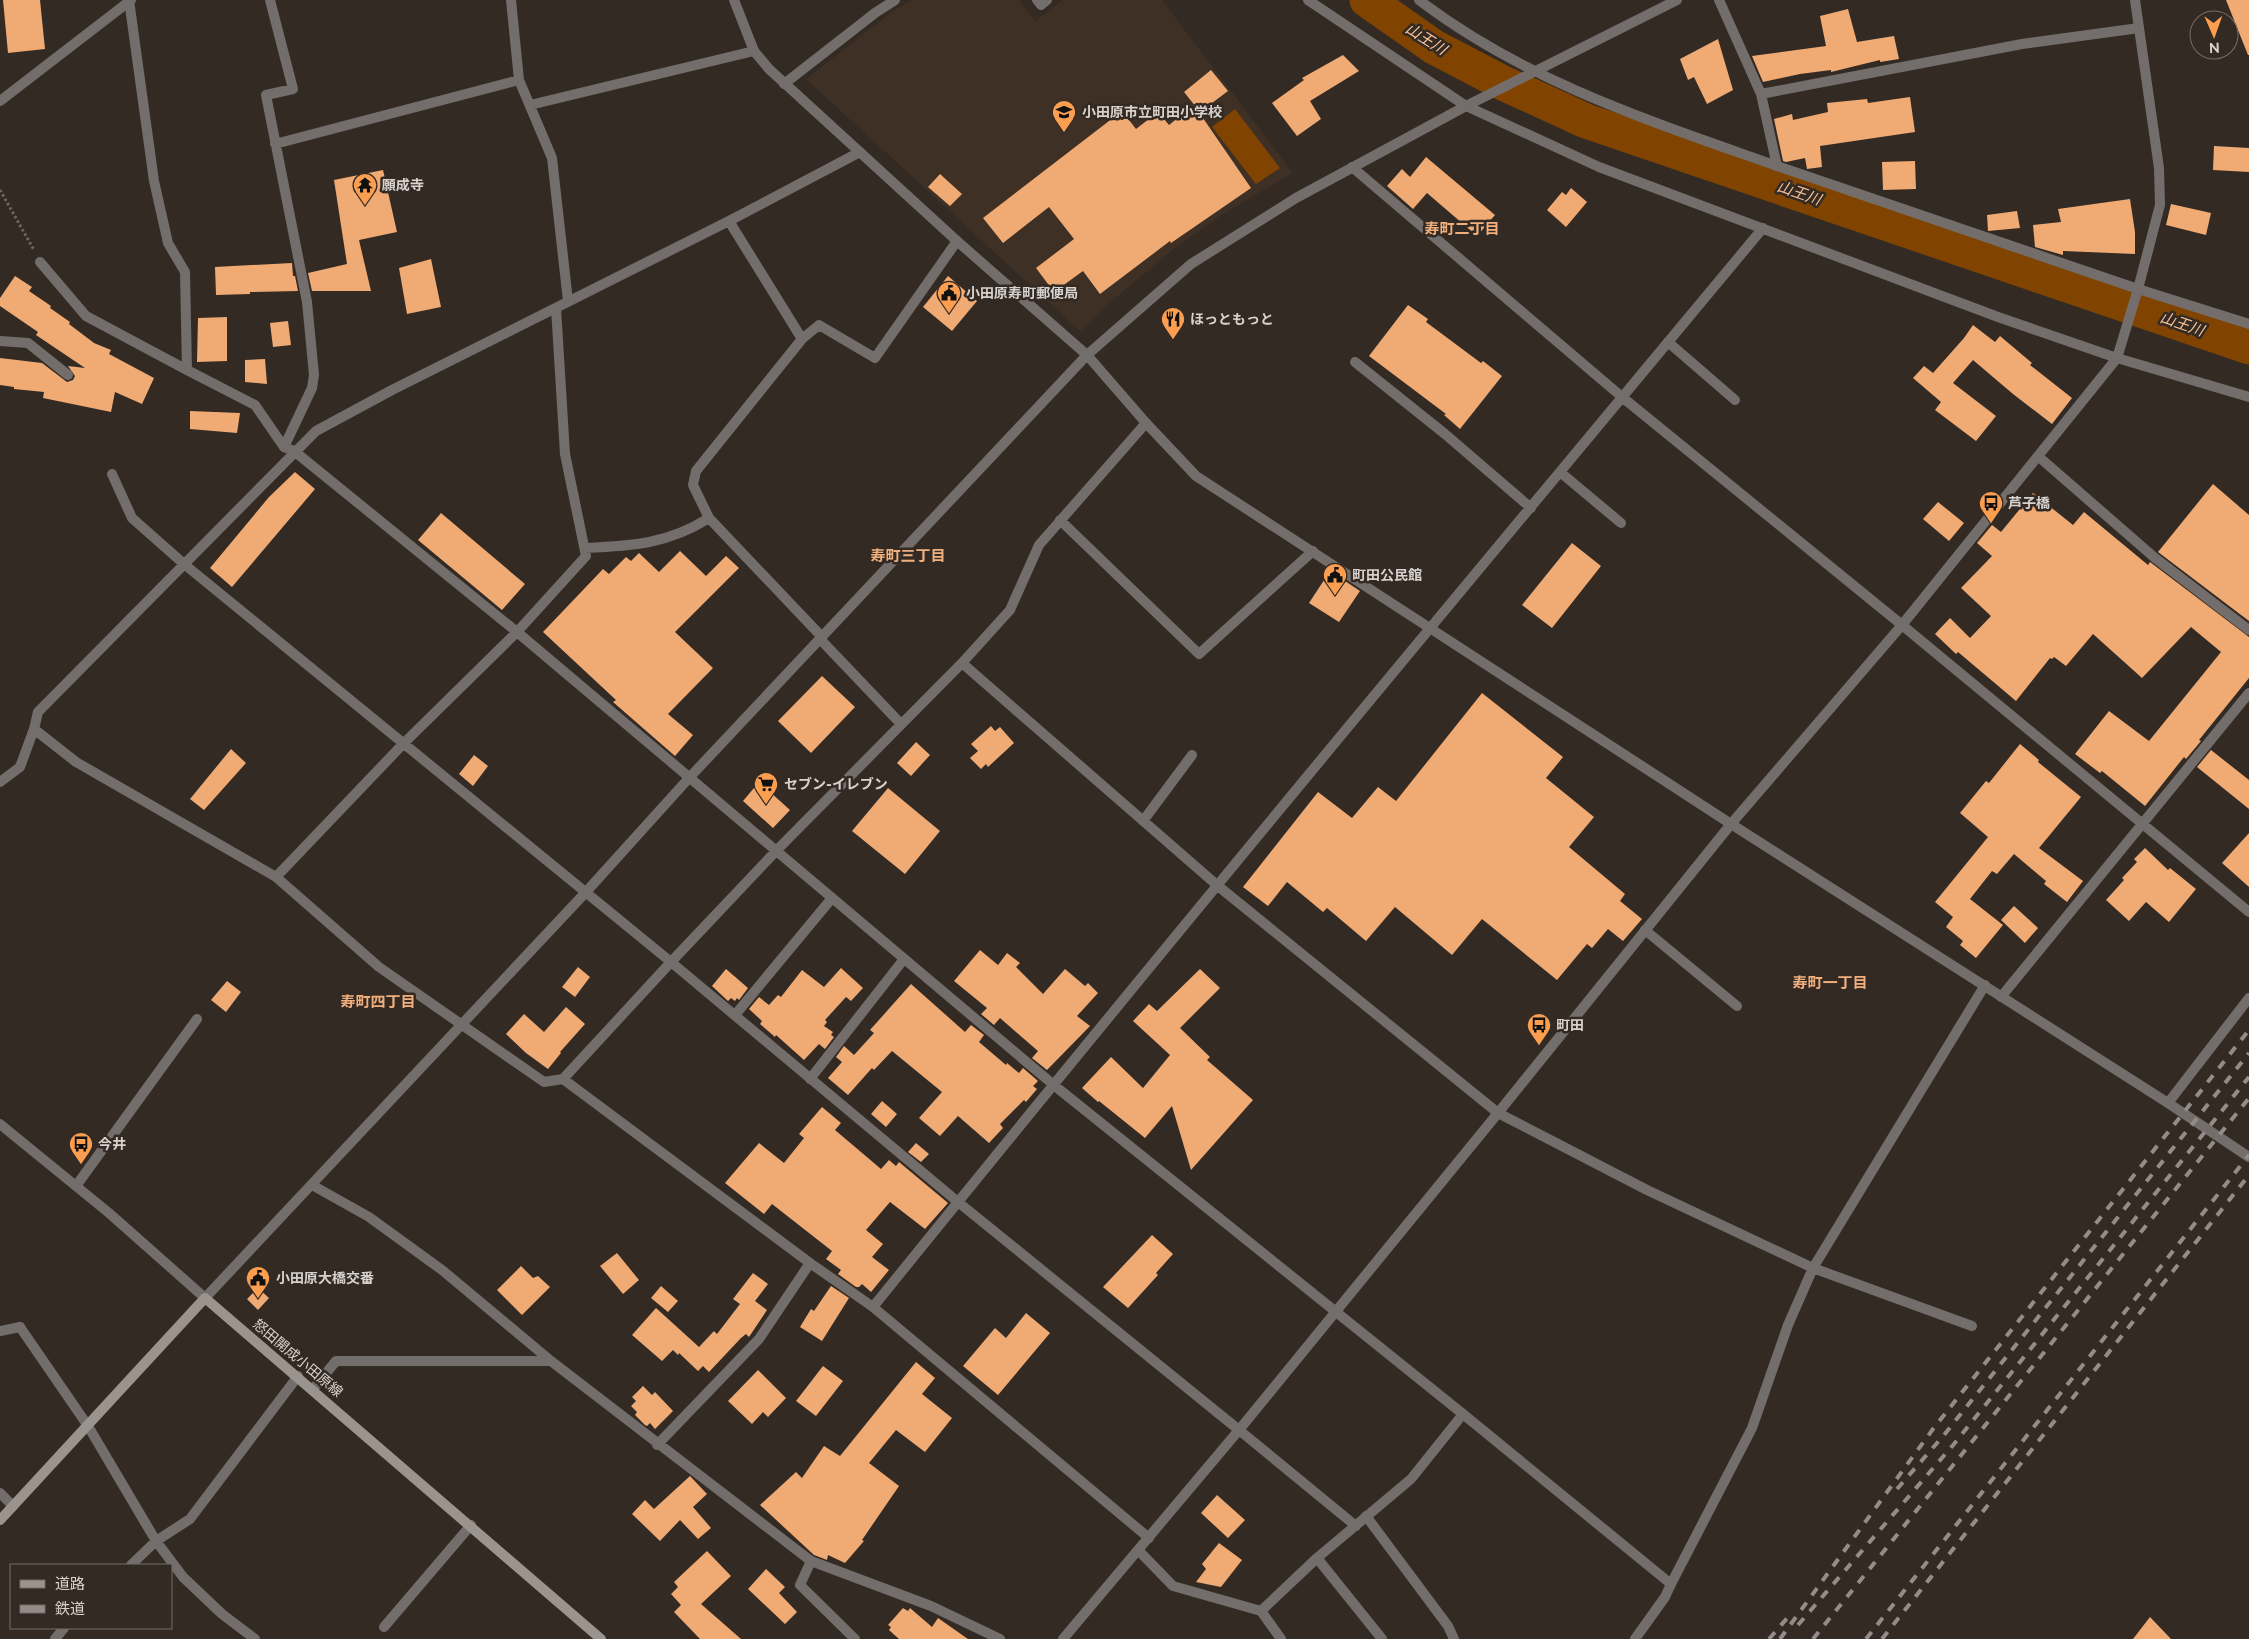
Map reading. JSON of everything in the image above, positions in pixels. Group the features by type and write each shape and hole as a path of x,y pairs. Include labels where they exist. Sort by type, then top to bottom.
{"main road":[{"name":"怒田開成小田原線","path":"205,1298 298,1376 601,1639"},
{"path":"0,1520 205,1298"}],"street":[{"path":"0,101 130,0"},
{"path":"130,0 154,181 168,243 185,272 187,370"},
{"path":"270,0 293,89 266,95 307,302 314,375 312,388 284,447"},
{"path":"511,0 519,80 552,158 568,301"},
{"path":"734,0 754,51 769,69 957,242 1086,355 1196,476 1730,824 1985,985 2249,1157"},
{"path":"784,84 875,13 895,0"},
{"path":"1037,0 1040,5 1047,0"},
{"path":"1308,0 1466,106 1599,167 1998,317 2117,358 2249,397"},
{"path":"1419,0 1443,18 1533,72 1606,105 1777,166 2138,289 2249,324"},
{"path":"0,1124 76,1186 205,1298 1086,355 1190,264 1296,198 1466,106 1677,0"},
{"path":"1719,0 1761,94 1777,166"},
{"path":"1063,1639 1239,1430 1498,1113 1730,824 1902,625 2117,358 2138,289 2160,205 2159,168 2135,0"},
{"path":"1761,94 2022,44 2139,28"},
{"path":"530,105 754,51"},
{"path":"275,144 519,80"},
{"path":"0,782 20,767 38,712 294,451 316,431 392,390 729,221 860,152"},
{"path":"1352,167 1622,397 1902,625 2249,912"},
{"path":"729,221 802,339"},
{"path":"873,1307 1430,627 1532,508 1763,228"},
{"path":"901,724 709,518 693,485 696,471 802,339 819,325 875,358 957,242"},
{"path":"40,262 86,316 255,405 284,447 294,451 517,632 1055,1086 1671,1584"},
{"path":"276,877 404,743 517,632 586,556 565,454 556,308"},
{"path":"0,341 28,343 68,375"},
{"path":"1668,342 1735,400"},
{"path":"1355,362 1445,434 1532,508"},
{"path":"34,729 76,762 276,877 379,967 544,1082 563,1080 776,851 962,663 1010,610 1039,545 1146,423"},
{"path":"2039,457 2155,558 2249,630"},
{"path":"1560,472 1621,523"},
{"path":"112,474 132,518 184,564 671,962 958,1202 1356,1526"},
{"path":"585,548 624,546 656,541 688,531 709,518"},
{"path":"1060,520 1199,654 1313,551"},
{"path":"962,663 1218,886 1498,1113 1647,1190 1813,1268 1972,1326"},
{"path":"2001,997 2249,693"},
{"path":"1143,821 1192,755"},
{"path":"735,1015 832,898"},
{"path":"1645,930 1737,1006"},
{"path":"810,1079 904,959"},
{"path":"1635,1639 1665,1597 1752,1428 1788,1325 1813,1268 1985,985"},
{"path":"2168,1103 2249,998"},
{"path":"76,1186 196,1019"},
{"path":"563,1080 810,1264 873,1307 1149,1538"},
{"path":"312,1185 369,1217 442,1270 551,1361 811,1561 931,1606 1000,1639"},
{"path":"657,1444 759,1338 810,1264"},
{"path":"0,1332 20,1327 88,1426 156,1542 183,1577 222,1614 255,1639"},
{"path":"313,1389 336,1361 551,1361"},
{"path":"131,1564 156,1542 190,1519 298,1376"},
{"path":"1261,1611 1317,1558 1411,1478 1463,1414"},
{"path":"0,1493 13,1506"},
{"path":"1366,1516 1448,1626 1454,1639"},
{"path":"384,1627 471,1525"},
{"path":"1139,1551 1173,1586 1261,1611 1280,1639"},
{"path":"1317,1558 1382,1639"},
{"path":"811,1561 800,1586 855,1639"},
{"path":"55,1639 63,1629"}],"path":[{"path":"0,190 40,262"}],"shaded area":[{"name":"小田原市立町田小学校","path":"912,0 1019,0 1035,21 1063,0 1162,0 1293,173 1223,214 1175,248 1113,300 1081,332 806,79 893,11"},
{"path":"1235,109 1280,168 1256,184 1212,127"}],"building":[{"path":"3,0 40,0 45,49 8,53"},
{"path":"2226,0 2249,0 2249,55 2239,32 2239,10 2230,10"},
{"path":"1848,9 1857,42 1894,36 1899,59 1880,62 1880,60 1831,72 1831,70 1800,74 1763,82 1752,56 1826,46 1820,16"},
{"path":"1718,39 1733,90 1707,104 1694,77 1688,80 1680,59"},
{"path":"1343,55 1359,71 1310,101 1321,119 1297,136 1272,103 1304,80 1302,78"},
{"path":"1211,70 1228,91 1200,112 1184,92"},
{"path":"1910,97 1915,132 1820,146 1822,167 1807,169 1805,158 1783,161 1774,119 1792,114 1793,120 1828,112 1827,103 1867,99 1868,103"},
{"path":"1194,105 1251,188 1171,243 1170,241 1100,294 1083,271 1054,292 1036,268 1074,239 1049,207 1003,243 983,218 1122,111 1136,129 1158,112 1169,125"},
{"path":"2214,146 2249,148 2249,172 2213,170"},
{"path":"1426,157 1495,215 1477,236 1427,193 1413,209 1387,186 1402,169 1410,177"},
{"path":"1915,161 1916,189 1883,190 1882,162"},
{"name":"願成寺","path":"383,170 397,232 359,240 371,291 312,291 308,273 347,264 334,180"},
{"path":"940,174 962,194 950,206 928,187"},
{"path":"1571,188 1587,202 1566,227 1547,210 1562,192 1566,195"},
{"path":"2130,199 2135,232 2135,254 2063,251 2063,255 2035,247 2033,225 2061,222 2058,209"},
{"path":"2171,204 2211,213 2206,235 2166,225"},
{"path":"2017,211 2020,228 1988,231 1987,215"},
{"path":"431,259 441,307 407,314 399,268"},
{"path":"292,263 293,276 295,276 298,291 216,295 215,267"},
{"path":"15,276 32,287 29,291 51,306 50,308 94,343 111,350 109,354 154,378 142,404 115,392 111,412 43,398 44,392 14,389 14,387 0,385 0,358 42,363 67,382 73,380 75,376 68,366 85,368 36,335 38,332 0,306 0,298"},
{"name":"小田原寿町郵便局","path":"948,276 977,301 952,331 923,307"},
{"path":"1408,305 1428,319 1426,322 1481,363 1483,361 1502,376 1460,429 1444,415 1446,414 1369,356"},
{"path":"227,317 227,361 197,362 198,318"},
{"path":"288,321 291,345 273,347 270,323"},
{"path":"1973,325 1995,342 2000,336 2032,363 2030,365 2072,398 2052,424 1973,360 1953,383 1996,416 1976,441 1935,410 1941,402 1913,378 1924,366 1933,373"},
{"path":"265,359 267,384 245,382 245,360"},
{"path":"190,411 240,413 237,433 190,429"},
{"path":"295,472 315,489 232,587 210,568 269,497"},
{"path":"2213,484 2249,515 2249,621 2158,552"},
{"path":"2033,493 2073,525 2084,512 2148,565 2150,562 2249,637 2249,678 2199,740 2201,741 2186,759 2184,757 2145,806 2102,771 2100,773 2075,754 2109,711 2149,741 2221,652 2191,627 2142,678 2093,634 2066,666 2054,657 2050,658 2016,701 1958,652 1956,654 1935,634 1950,618 1970,638 1991,616 1961,588 1992,556 1977,543 1992,525 2001,532"},
{"path":"1938,502 1964,523 1949,541 1923,519"},
{"path":"441,513 525,584 502,610 418,540"},
{"path":"1572,543 1601,566 1552,628 1522,605"},
{"path":"680,551 706,576 726,556 739,568 675,632 713,668 668,714 693,735 675,756 613,702 616,700 543,632 603,569 609,574 626,557 631,561 639,553 659,572"},
{"name":"町田公民館","path":"1330,571 1360,591 1339,622 1309,603"},
{"path":"822,676 855,707 811,753 778,721"},
{"path":"1482,693 1563,757 1546,778 1594,817 1569,847 1625,894 1620,901 1642,919 1623,941 1608,929 1592,948 1587,944 1557,980 1482,919 1452,955 1395,907 1366,941 1327,908 1323,912 1287,882 1268,906 1243,887 1318,792 1352,818 1378,787 1396,801"},
{"path":"991,726 995,731 1000,727 1014,743 988,767 986,764 981,769 970,758 978,751 971,744"},
{"path":"916,742 930,755 911,776 897,763"},
{"path":"2020,744 2039,760 2038,762 2081,797 2039,848 2083,881 2067,902 2044,884 2046,881 2014,854 1997,874 1992,871 1970,899 2003,925 1976,958 1960,945 1963,941 1946,927 1953,917 1935,902 1988,837 1960,813 1986,781 1989,783"},
{"path":"231,749 246,763 204,810 190,799"},
{"path":"2211,750 2249,780 2249,809 2197,767"},
{"path":"474,755 488,766 473,786 459,774"},
{"name":"セブン-イレブン","path":"759,782 790,810 773,828 743,801"},
{"path":"888,788 940,831 905,874 852,831"},
{"path":"2249,833 2249,887 2222,863"},
{"path":"2145,848 2168,870 2170,868 2196,889 2169,922 2146,902 2129,921 2106,900 2124,880 2122,878 2137,862 2134,859"},
{"path":"2014,906 2038,928 2025,943 2001,920"},
{"path":"980,950 998,965 1007,953 1020,963 1016,967 1043,994 1065,969 1085,986 1088,983 1098,993 1077,1016 1090,1026 1047,1070 1032,1058 1038,1051 1000,1018 994,1025 981,1014 987,1008 954,981"},
{"path":"578,967 590,977 575,997 562,987"},
{"path":"841,968 863,988 851,1001 846,997 825,1020 827,1022 824,1026 833,1032 831,1035 834,1037 825,1049 819,1044 804,1060 776,1035 775,1037 760,1024 762,1021 749,1009 759,997 769,1005 778,995 781,997 802,970 824,987"},
{"path":"726,969 748,988 739,1000 737,998 735,1001 731,998 728,1001 712,986"},
{"path":"1200,969 1220,988 1180,1028 1210,1057 1207,1060 1253,1100 1191,1170 1172,1106 1145,1138 1082,1088 1111,1057 1143,1088 1170,1055 1133,1021 1149,1004 1157,1011"},
{"path":"227,981 241,992 226,1012 211,1000"},
{"path":"911,984 965,1032 971,1025 984,1035 979,1042 1006,1065 1007,1063 1019,1073 1023,1068 1038,1081 1033,1086 1037,1089 1026,1102 1024,1100 1000,1124 1003,1128 989,1143 958,1116 940,1136 919,1118 942,1092 892,1051 874,1070 872,1068 848,1095 828,1078 842,1062 836,1057 844,1046 854,1055 874,1033 870,1030"},
{"path":"566,1007 585,1024 560,1052 548,1069 526,1053 506,1034 524,1014 544,1032"},
{"path":"882,1101 897,1114 886,1127 871,1114"},
{"path":"822,1107 841,1123 835,1130 881,1169 889,1160 896,1166 899,1162 948,1203 925,1229 890,1202 866,1230 883,1244 872,1257 889,1270 871,1292 862,1284 856,1287 838,1274 841,1270 826,1259 832,1251 772,1204 764,1214 725,1183 759,1143 784,1163 804,1138 799,1134"},
{"path":"916,1143 929,1154 921,1162 908,1152"},
{"path":"1152,1235 1173,1254 1156,1273 1158,1275 1128,1308 1103,1287"},
{"path":"617,1253 639,1280 623,1294 600,1266"},
{"path":"521,1266 533,1278 538,1276 550,1287 522,1315 497,1290"},
{"path":"753,1273 768,1284 755,1301 767,1310 749,1337 746,1334 741,1338 709,1372 703,1366 698,1371 679,1353 678,1355 673,1350 662,1361 632,1335 656,1308 699,1347 714,1331 717,1334 740,1304 733,1299"},
{"path":"661,1286 678,1301 668,1312 651,1298"},
{"path":"831,1286 849,1298 822,1341 800,1327 811,1309 814,1311"},
{"name":"小田原大橋交番","path":"258,1288 269,1298 258,1310 247,1299"},
{"path":"1026,1313 1050,1333 998,1395 963,1366 995,1328 1006,1338"},
{"path":"916,1362 935,1378 922,1394 952,1418 925,1452 896,1430 869,1463 899,1486 862,1540 864,1541 845,1563 828,1555 827,1560 814,1555 760,1505 796,1472 802,1478 824,1446 840,1456"},
{"path":"823,1366 843,1381 816,1416 796,1401"},
{"path":"758,1370 786,1398 768,1417 763,1412 752,1424 728,1401"},
{"path":"643,1386 652,1395 655,1392 673,1411 655,1429 650,1423 647,1426 645,1425 635,1415 637,1412 631,1406 636,1401 632,1397"},
{"path":"690,1476 707,1494 693,1507 711,1528 698,1539 680,1520 660,1541 632,1514 645,1500 654,1509"},
{"path":"1217,1495 1245,1520 1228,1538 1201,1513"},
{"path":"1219,1543 1242,1560 1221,1587 1196,1582 1206,1569 1202,1564"},
{"path":"707,1551 731,1576 701,1604 741,1639 700,1639 674,1612 681,1605 671,1594 678,1587 674,1582"},
{"path":"766,1569 785,1587 779,1593 797,1612 785,1624 748,1589"},
{"path":"903,1608 908,1611 910,1608 932,1627 938,1618 968,1639 899,1639 889,1630 891,1627 888,1625"},
{"path":"2150,1617 2171,1639 2133,1639"}],"waterway":[{"name":"山王川","path":"1367,0 1434,47 1503,83 1586,121 2249,347"}],"railway":[{"path":"1780,1639 1933,1429 2249,1030"},
{"path":"1897,1489 1944,1435 2249,1053"},
{"path":"1798,1625 1954,1444 2249,1077"},
{"path":"1813,1639 2249,1098"},
{"path":"1866,1639 2249,1155"},
{"path":"1882,1639 2249,1175"},
{"path":"1769,1639 1789,1616"}],"place":[{"name":"小田原市立町田小学校","path":"1064,133"},
{"name":"願成寺","path":"365,206"},
{"name":"小田原寿町郵便局","path":"949,314"},
{"name":"ほっともっと","path":"1173,340"},
{"name":"芦子橋","path":"1991,524"},
{"name":"町田公民館","path":"1335,596"},
{"name":"セブン-イレブン","path":"766,805"},
{"name":"町田","path":"1539,1046"},
{"name":"今井","path":"81,1165"},
{"name":"小田原大橋交番","path":"258,1299"}],"district":[{"name":"寿町二丁目","path":"1462,229"},
{"name":"寿町三丁目","path":"908,556"},
{"name":"寿町一丁目","path":"1830,983"},
{"name":"寿町四丁目","path":"378,1002"}]}
